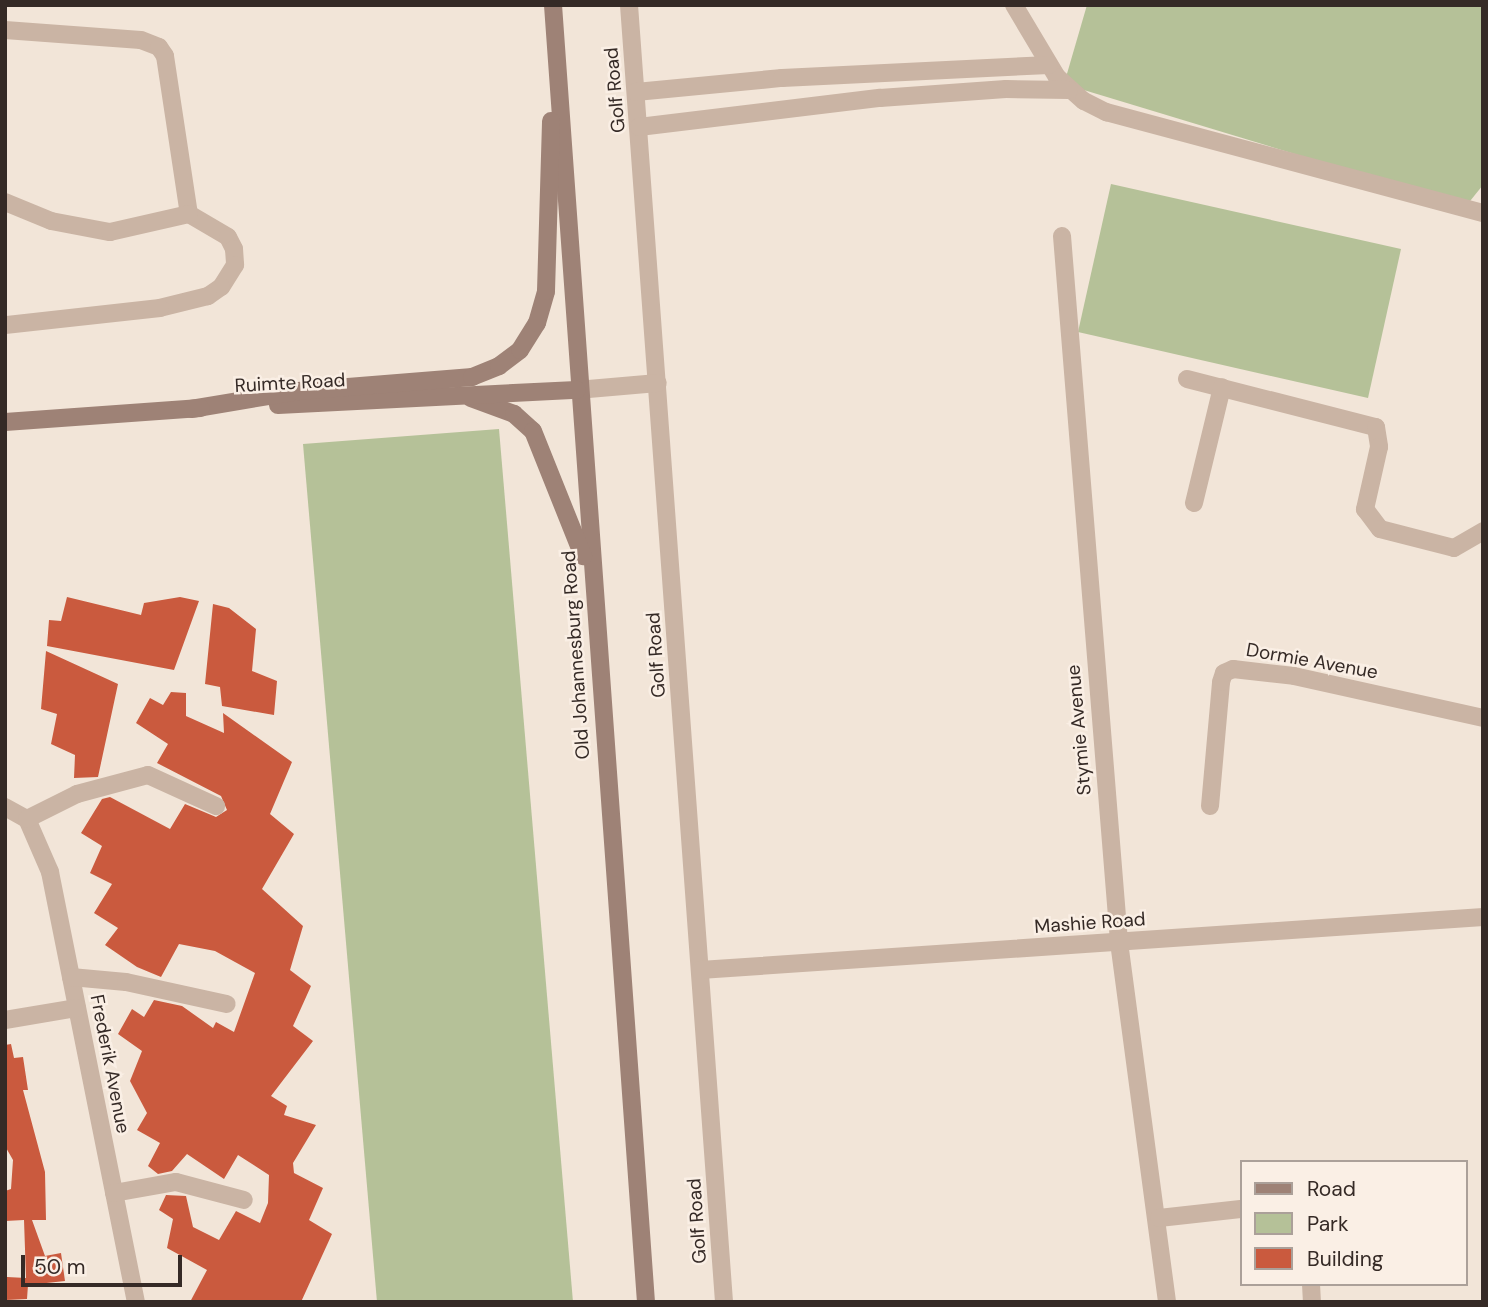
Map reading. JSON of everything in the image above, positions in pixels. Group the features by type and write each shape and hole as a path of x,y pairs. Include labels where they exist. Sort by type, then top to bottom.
{"main road":[{"name":"Old Johannesburg Road","path":"553,5 578,390 646,1302"},
{"path":"191,409 298,391 472,377 499,366 520,350 537,323 545,291 547,166 558,91"},
{"name":"Ruimte Road","path":"5,422 191,409 578,390"},
{"path":"466,396 514,414 533,431 566,505 592,583"}],"street":[{"name":"Golf Road","path":"629,5 724,1302"},
{"path":"1014,5 1049,65 1069,90 1106,112 1483,213"},
{"path":"5,30 141,40 159,47 165,56 189,214"},
{"path":"636,92 782,78 1049,65"},
{"path":"639,127 880,98 1006,89 1069,90"},
{"path":"5,202 51,221 110,232 189,214 212,225 234,249 234,265 221,287 208,296 160,308 5,325"},
{"name":"Stymie Avenue","path":"1062,236 1119,942 1159,1219 1167,1302"},
{"path":"1187,379 1376,427 1379,447 1365,509 1380,529 1454,548 1483,531"},
{"path":"578,390 658,383"},
{"path":"1194,503 1222,387"},
{"name":"Dormie Avenue","path":"1210,806 1221,682 1224,673 1233,669 1294,676 1483,718"},
{"path":"5,807 27,819 77,794 148,775 216,806"},
{"name":"Frederik Avenue","path":"27,819 38,836 71,977 136,1302"},
{"name":"Mashie Road","path":"700,970 1483,917"},
{"path":"71,977 125,982 227,1004"},
{"path":"5,1020 77,1009"},
{"path":"114,1193 176,1182 244,1200"},
{"path":"1159,1219 1240,1209"}],"green space":[{"path":"1087,5 1483,5 1483,185 1466,206 1064,84"},
{"path":"1111,184 1401,249 1368,398 1078,332"},
{"path":"499,429 573,1302 377,1302 303,444"}],"building":[{"path":"67,597 141,615 144,603 180,597 199,601 174,670 47,646 49,620 61,621"},
{"path":"213,604 229,608 256,629 252,671 277,681 274,715 222,706 220,687 205,684"},
{"path":"46,651 118,684 98,777 74,778 75,755 51,744 57,714 41,709"},
{"path":"171,692 186,693 186,716 224,733 223,713 292,762 270,814 294,834 262,889 303,926 290,970 311,986 293,1026 313,1041 271,1096 287,1106 284,1115 316,1125 293,1163 294,1173 323,1188 309,1220 332,1234 301,1302 190,1302 207,1270 167,1248 173,1219 159,1210 166,1195 186,1196 193,1227 219,1240 236,1211 260,1223 268,1203 269,1175 238,1155 224,1179 187,1154 172,1171 158,1174 148,1166 160,1143 137,1130 147,1113 130,1081 142,1051 118,1034 132,1009 144,1017 154,1000 182,1006 213,1028 216,1022 234,1032 255,973 215,951 179,944 161,977 137,967 105,945 118,928 94,913 112,884 90,873 102,846 81,833 102,799 110,797 170,829 185,804 216,817 227,810 221,796 157,763 168,744 136,723 150,698 163,705"},
{"path":"11,1044 14,1058 23,1057 28,1090 23,1090 45,1172 46,1220 32,1220 45,1256 61,1253 65,1281 28,1285 27,1299 6,1300 7,1277 26,1278 24,1220 5,1221 5,1191 11,1189 13,1160 5,1146 5,1045"}]}
